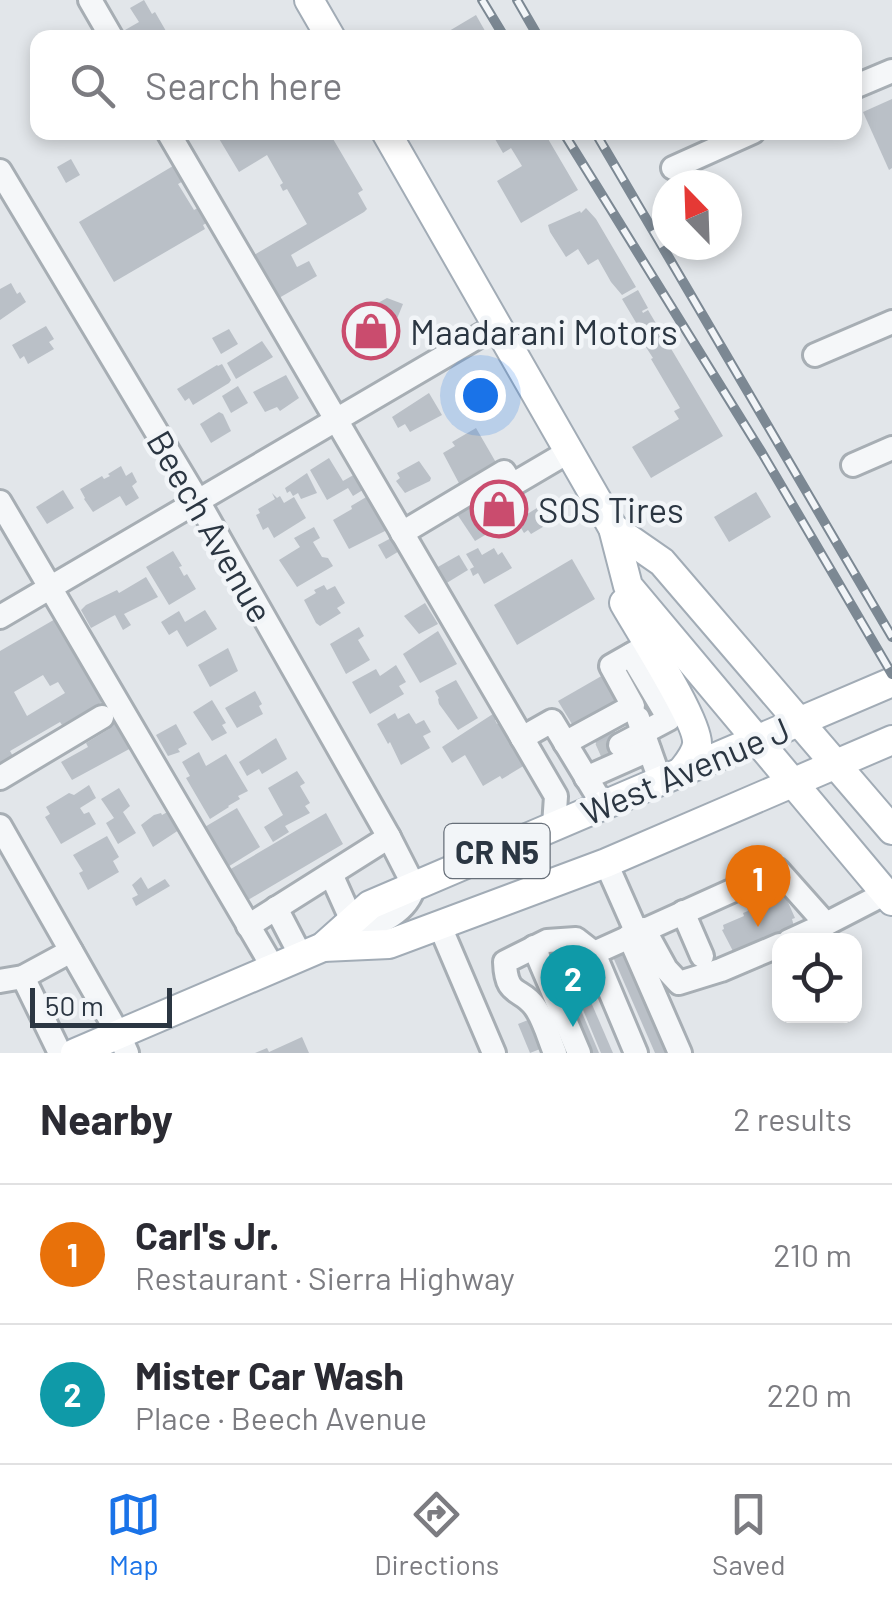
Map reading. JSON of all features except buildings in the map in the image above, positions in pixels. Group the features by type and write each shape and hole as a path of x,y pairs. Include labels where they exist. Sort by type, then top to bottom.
{"main road":[{"path":"309,0 326,30"},
{"path":"391,140 612,528 628,586 889,897"},
{"path":"612,528 603,565 640,650 683,706 698,742 694,755 671,775"},
{"path":"612,528 662,562 892,830"},
{"name":"West Avenue J","path":"76,1053 123,1044 312,952 370,905 892,682"},
{"name":"West Avenue J","path":"312,952 389,944 606,863 892,740"}],"street":[{"path":"90,0 107,30"},
{"path":"862,84 892,71"},
{"path":"173,140 556,796 554,826"},
{"path":"673,168 734,140"},
{"name":"Beech Avenue","path":"0,171 198,501 414,886"},
{"path":"815,354 892,322"},
{"path":"0,617 498,326"},
{"path":"853,464 892,448"},
{"path":"402,532 504,472 512,485 568,452"},
{"path":"0,502 274,969"},
{"path":"582,771 646,742 669,719 640,650 611,666 633,706 646,742 671,775"},
{"path":"565,743 633,706"},
{"path":"522,738 547,713 602,805"},
{"path":"0,778 102,717"},
{"path":"582,771 610,749 646,742"},
{"path":"0,826 123,1044"},
{"path":"248,926 389,837"},
{"path":"606,863 637,933 680,1053"},
{"path":"594,952 778,870 826,924"},
{"path":"331,874 352,921"},
{"path":"276,908 312,952 398,912 411,898 414,886"},
{"path":"805,933 889,897"},
{"path":"683,912 702,956"},
{"path":"439,924 494,1053"},
{"path":"637,933 680,983 772,948"},
{"path":"555,1053 534,1005 513,991 505,974 505,962 547,941 576,939 594,952 636,1053"},
{"path":"534,947 579,1053"},
{"path":"60,1053 11,979 71,951"}],"tunnel":[{"path":"600,754 620,745"}],"railway":[{"path":"482,0 500,30"},
{"path":"517,0 534,30"},
{"path":"568,140 762,453 892,674"},
{"path":"600,140 892,637"}],"place":[{"name":"Maadarani Motors","path":"371,331"},
{"name":"SOS Tires","path":"499,509"},
{"name":"Carl's Jr.","path":"758,927"},
{"name":"Mister Car Wash","path":"573,1027"}]}
